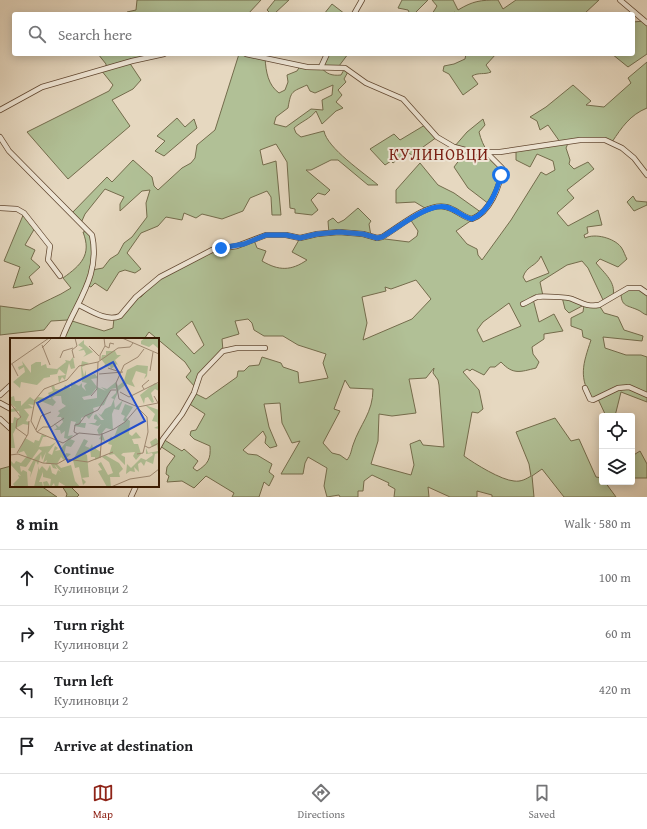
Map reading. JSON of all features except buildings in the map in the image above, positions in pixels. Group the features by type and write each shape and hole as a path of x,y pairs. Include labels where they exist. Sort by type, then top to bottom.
{"street":[{"path":"355,12 362,0"},
{"path":"620,0 634,12"},
{"path":"635,13 647,23"},
{"path":"0,110 42,87 132,61 155,56"},
{"path":"255,56 291,64 345,68 369,85 397,95 408,104 437,137 454,147 473,152 486,152 516,150 580,140 605,140 622,148 634,158 647,176"},
{"path":"321,67 326,56"},
{"path":"0,137 9,151 92,235 93,245 91,278 79,305 68,320 62,338"},
{"path":"79,305 94,313 114,318 120,316 148,286 171,271 212,250 244,244 266,235 286,235 300,238 317,234 339,232 363,234 377,238 382,237 416,215 442,206 449,207 465,218 472,219 482,213 491,201 501,175 502,168 486,152"},
{"path":"0,208 17,209 28,216 50,246 48,260 60,276"},
{"path":"523,304 543,296 551,298 571,298 580,303 593,306 599,305 628,288 640,288 647,293"},
{"path":"159,446 182,414 194,393 200,375 223,351 237,348 265,348"},
{"path":"0,395 10,386"},
{"path":"585,388 590,399 593,400 618,388 629,387 647,394"},
{"path":"0,403 10,408"},
{"path":"0,419 10,428"},
{"path":"131,497 136,487"}],"green space":[{"path":"137,0 261,0 250,12 127,12 136,10"},
{"path":"275,0 289,0 276,12 269,12 267,10"},
{"path":"402,0 428,0 416,12 409,12 408,10 398,8"},
{"path":"432,0 453,0 458,10 473,3 486,0 498,0 503,9 516,0 599,0 586,12 433,12 437,6"},
{"path":"332,4 342,12 326,12"},
{"path":"644,21 647,23 647,54 628,67 614,56 635,56 635,22"},
{"path":"100,56 155,56 129,62 141,80 133,89 112,100 130,126 68,179 27,132 109,91 113,85 101,70 106,68 106,64"},
{"path":"238,56 265,58 268,78 272,86 279,93 285,90 288,82 287,75 297,71 300,66 321,67 327,73 335,75 341,75 345,68 349,70 344,79 346,82 338,90 342,95 336,102 343,108 336,111 322,124 316,111 294,128 296,133 301,137 324,131 332,145 339,152 378,185 368,185 338,160 331,160 311,170 306,170 330,190 325,195 318,193 311,200 318,210 312,215 295,213 295,209 290,208 287,162 276,144 260,150 263,165 276,161 281,215 272,215 271,197 267,191 250,198 243,211 222,219 202,214 196,218 184,213 182,220 166,217 158,226 141,233 127,253 141,269 135,273 125,270 119,272 107,291 95,283 91,287 88,286 69,320 104,331 113,328 114,318 120,316 136,297 141,297 160,277 221,248 254,240 257,248 266,251 262,261 279,268 290,268 296,266 307,260 292,252 300,238 329,234 328,221 333,218 338,223 358,208 371,221 369,224 371,236 409,242 417,236 418,231 410,219 428,210 415,202 396,203 396,190 420,163 438,185 454,193 482,213 456,231 467,244 477,249 478,255 482,260 511,220 541,172 546,175 555,170 553,161 537,154 530,167 516,160 516,150 560,142 548,125 540,130 537,121 530,117 546,107 573,85 591,101 586,105 604,107 631,83 628,78 647,62 647,108 631,118 623,126 612,142 569,141 566,148 570,160 569,164 574,169 588,162 594,169 567,190 574,198 557,213 568,226 598,210 602,225 587,227 588,233 584,235 585,238 599,236 614,241 621,247 627,259 618,267 600,259 596,263 611,282 614,291 613,296 604,302 588,268 582,261 567,265 540,282 543,296 533,299 539,322 554,314 563,331 544,334 544,339 532,347 533,354 539,362 536,368 525,371 513,371 501,362 495,367 490,367 484,375 472,369 470,371 467,369 463,372 479,390 483,409 478,413 472,412 464,456 495,475 509,480 521,481 531,476 529,464 516,432 555,418 571,441 579,439 596,477 599,478 599,485 607,485 616,497 564,497 542,469 532,476 534,497 492,497 492,495 477,491 477,497 450,497 428,487 429,497 394,497 395,489 388,485 389,483 372,475 364,481 363,491 358,491 358,497 340,497 339,495 327,497 324,486 327,468 308,457 303,474 281,474 300,441 292,443 282,423 280,403 264,404 269,427 277,446 270,448 265,443 266,437 263,431 243,450 248,454 257,455 272,464 269,472 274,476 269,486 264,482 259,497 232,497 234,493 206,476 194,488 182,481 167,482 169,476 166,474 167,467 175,456 160,446 163,439 182,451 184,449 198,461 193,468 197,471 204,466 209,458 210,446 194,439 190,435 191,431 196,430 205,414 188,403 194,393 206,399 237,377 238,371 244,371 249,366 259,365 262,357 281,363 283,367 298,372 299,383 328,378 323,363 326,354 298,345 283,336 264,336 254,330 252,323 248,319 235,321 239,334 222,339 223,351 200,375 196,388 186,377 191,371 185,362 159,340 159,338 156,338 149,332 145,338 62,338 68,320 51,321 44,330 0,335 0,306 30,310 71,288 63,278 75,269 83,259 86,247 83,232 89,231 92,235 92,270 103,268 110,259 118,254 124,243 132,237 147,217 146,203 150,190 142,191 120,211 120,204 124,197 105,189 85,214 81,223 71,214 107,177 112,182 133,160 152,177 154,186 158,190 195,158 197,145 215,130","holes":["307,85 310,91 315,93 333,85 332,95 322,100 323,110 311,109 286,127 274,124 276,117 288,108 293,92","541,256 549,273 526,282 523,277 525,273 539,260","416,280 431,299 412,319 363,340 367,323 362,297 386,291 385,287 391,289","509,303 521,326 483,342 477,330 483,322","192,321 204,345 194,354 176,334","434,368 433,373 438,380 439,385 444,447 423,445 420,440 410,444 414,465 411,475 371,464 378,441 379,414 392,416 416,413 409,379 426,378","345,380 350,388 373,389 369,412 347,460 340,455 332,453 323,443 340,411 334,409"]},
{"path":"326,56 346,56 339,66 321,67"},
{"path":"466,56 494,56 486,65 491,72 472,76 478,84 463,95 449,74 443,71 444,66 454,64 465,59"},
{"path":"177,118 185,127 194,119 197,128 164,156 155,151 165,141 157,136"},
{"path":"483,119 485,125 479,132 483,143 491,156 502,168 501,175 489,204 468,188 454,167 467,150 454,147 467,132"},
{"path":"425,125 437,137 412,155 407,152 393,163 391,161 385,165 370,149 394,134 400,140"},
{"path":"633,196 636,201 647,202 647,205 634,211 627,202"},
{"path":"24,213 36,226 25,245 35,250 31,259 40,267 29,277 33,284 13,288 20,267 4,261"},
{"path":"636,288 647,293 647,315 623,303 621,292"},
{"path":"562,297 580,303 599,305 604,313 618,317 624,330 643,336 642,341 603,337 605,348 626,355 641,355 647,357 647,402 621,392 616,413 605,413 598,399 593,400 585,385 583,371 591,340 583,337 582,330 571,326 571,318 583,312 584,305 569,313 565,309"},
{"path":"640,451 647,464 647,478 635,478 635,454"},
{"path":"10,466 10,487 42,487 57,497 0,497 0,469"},
{"path":"63,487 71,487 79,495 77,497 66,497 67,494"}],"district":[{"name":"КУЛИНОВЦИ","path":"439,154"}],"route":[{"path":"221,248 244,244 266,235 286,235 307,238 322,233 329,234 339,232 363,234 377,238 382,237 394,230 416,215 442,206 449,207 465,218 472,219 482,213 491,201 501,175"}]}
